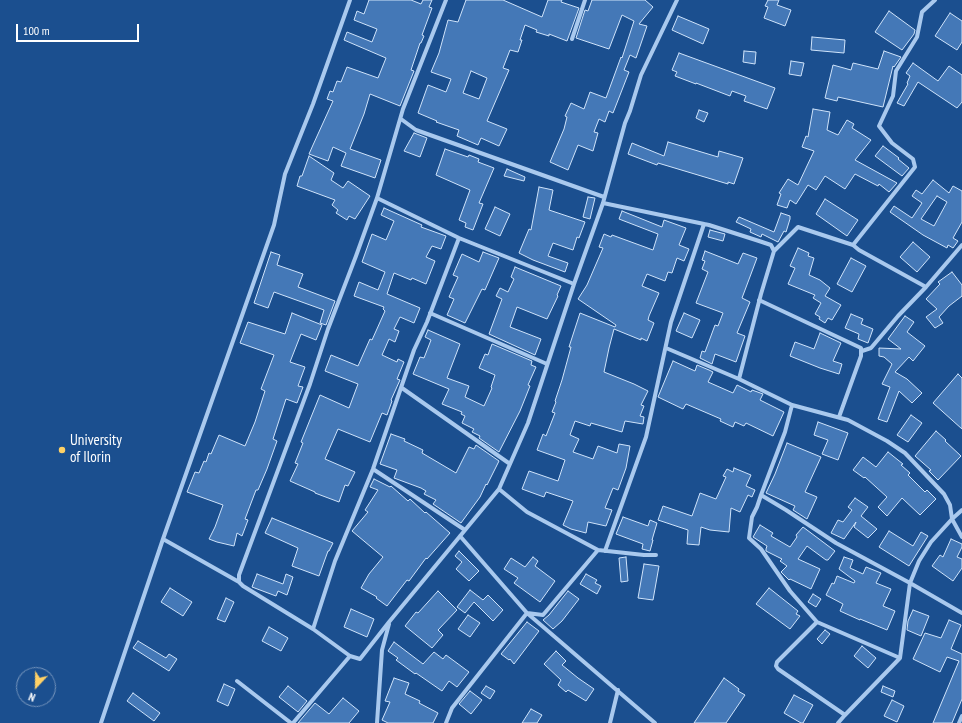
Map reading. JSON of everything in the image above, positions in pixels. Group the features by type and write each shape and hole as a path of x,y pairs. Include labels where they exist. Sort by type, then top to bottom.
{"street":[{"path":"101,723 163,539 274,225 286,174 350,0"},
{"path":"239,582 239,575 377,198 403,109 446,0"},
{"path":"572,39 585,0"},
{"path":"163,539 239,582 243,586 313,629 350,656 360,659 499,489 528,423 574,284 603,203 625,124 641,75 677,0"},
{"path":"853,245 915,167 913,159 892,143 879,126 893,96 896,71 916,37 922,12 935,0"},
{"path":"401,119 416,130 604,197"},
{"path":"377,198 459,238 574,284"},
{"path":"603,203 704,224 759,241 771,246 774,250"},
{"path":"605,551 646,437 671,322 704,224"},
{"path":"738,379 774,250 798,227 853,245 859,250 926,287"},
{"path":"313,629 334,561 373,469 414,350 459,238"},
{"path":"862,351 871,348 962,245"},
{"path":"759,300 856,345 861,348 862,351"},
{"path":"430,313 547,364"},
{"path":"666,348 738,379 792,405 848,420 906,453 944,494 950,505 952,518 962,537"},
{"path":"839,417 862,351"},
{"path":"402,388 510,464"},
{"path":"792,405 785,432 761,495 758,507 752,517 749,538 761,549 790,591 817,622 900,658"},
{"path":"373,469 465,530"},
{"path":"499,489 527,512 598,550 656,555"},
{"path":"761,495 836,543 962,613"},
{"path":"838,723 900,658 910,583 919,561 931,542 952,518 962,510"},
{"path":"460,536 527,613 655,723"},
{"path":"527,613 543,615 598,550"},
{"path":"446,723 452,708 527,613"},
{"path":"382,723 377,721 382,656 389,622"},
{"path":"817,622 777,662 776,666 778,670 845,715"},
{"path":"237,681 292,723 350,656"},
{"path":"610,723 618,690"},
{"path":"959,723 962,716"}],"building":[{"path":"369,0 411,0 421,4 423,0 432,0 429,7 432,8 422,35 424,36 420,43 411,70 414,71 400,106 370,94 350,149 381,160 375,178 341,166 346,153 333,147 328,161 309,154 333,101 327,99 330,91 333,92 337,81 341,82 347,67 378,78 386,58 344,40 347,32 372,42 377,29 354,20 357,11 364,14"},
{"path":"466,0 503,0 542,17 548,0 562,0 561,2 579,8 567,41 549,34 549,36 536,32 537,30 525,25 518,52 510,50 503,68 509,70 487,121 507,129 499,146 481,138 478,145 457,136 459,130 436,122 437,121 418,113 428,85 446,92 451,79 431,72 439,53 448,20 458,22","holes":["471,71 487,78 479,99 463,93"]},
{"path":"592,0 645,0 653,7 639,24 647,26 636,58 630,55 624,70 629,72 613,113 609,111 605,122 599,119 594,132 598,133 593,151 578,145 568,170 550,162 564,129 567,117 565,116 571,103 584,109 590,92 606,98 621,57 622,58 634,21 622,15 609,49 576,38 585,10 588,11"},
{"path":"768,0 779,0 777,5 791,10 785,26 764,18 768,7 765,6"},
{"path":"889,11 915,30 914,34 902,50 875,32"},
{"path":"950,13 962,21 962,42 957,50 935,36"},
{"path":"678,16 709,29 703,44 672,30"},
{"path":"812,37 845,40 844,53 811,50"},
{"path":"744,51 756,52 755,64 743,62"},
{"path":"884,51 901,57 894,67 893,66 883,107 838,97 837,101 825,98 833,65 851,70 853,63 878,69"},
{"path":"679,53 775,88 767,109 744,101 746,96 732,91 730,96 675,76 677,72 672,70"},
{"path":"791,61 804,63 801,76 789,74"},
{"path":"913,63 938,81 949,66 962,75 962,102 957,108 918,82 904,106 897,103 908,84 907,83 910,76 906,73"},
{"path":"813,109 830,112 827,130 838,135 847,120 854,124 852,128 871,140 855,160 897,183 889,192 879,184 878,186 855,174 845,189 825,176 816,190 808,185 796,204 790,200 787,208 777,205 781,194 779,193 788,179 798,185 814,151 802,147 806,136 808,137"},
{"path":"699,110 708,113 704,122 696,118"},
{"path":"414,133 427,138 420,157 404,151"},
{"path":"668,142 718,157 719,151 743,158 734,184 728,182 728,184 658,163 657,165 628,154 632,143 664,156"},
{"path":"883,146 909,168 902,176 875,156"},
{"path":"445,149 468,157 469,155 479,159 478,162 494,168 479,203 483,204 473,230 465,227 466,223 459,220 470,190 436,175"},
{"path":"309,156 334,173 331,180 343,188 348,181 370,196 355,219 349,216 347,220 336,213 338,210 332,205 335,200 297,186"},
{"path":"507,169 525,177 524,181 504,176"},
{"path":"933,180 949,193 953,186 962,191 962,222 953,238 958,241 953,248 948,245 947,248 923,235 890,212 894,206 912,218 922,203 912,196 916,190 922,194","holes":["937,196 947,202 934,226 921,219"]},
{"path":"539,187 553,190 549,210 585,222 579,238 577,237 573,250 553,243 548,256 568,263 565,272 519,253 529,229 531,230"},
{"path":"588,197 595,198 590,219 583,217"},
{"path":"825,199 858,220 847,236 816,214"},
{"path":"495,207 510,214 500,236 485,229"},
{"path":"384,208 422,225 421,227 446,236 441,249 432,246 426,257 435,261 426,284 394,273 387,294 420,308 414,323 400,317 394,329 399,331 395,342 389,339 382,355 397,362 398,359 404,362 397,379 400,380 391,400 392,401 387,415 382,413 370,442 338,429 325,459 355,472 348,486 345,485 339,502 290,481 298,464 295,463 303,443 301,442 320,395 349,408 358,384 325,371 331,355 358,366 385,311 383,309 384,307 354,296 359,282 378,290 385,272 362,262 372,234 386,240 394,221 381,215"},
{"path":"622,211 662,227 664,220 686,228 679,245 689,249 684,261 677,258 672,273 668,272 665,281 647,274 642,286 659,293 648,320 654,323 647,341 614,329 609,348 604,372 648,391 641,405 644,406 640,416 644,417 643,424 625,421 622,432 591,423 590,426 575,421 570,435 579,439 573,452 593,459 598,446 617,453 619,444 630,446 626,468 618,490 613,488 605,508 612,510 606,526 588,522 586,533 563,525 573,501 546,492 544,497 522,489 529,471 558,481 565,460 537,450 543,434 546,436 555,413 552,412 571,347 569,347 580,313 615,327 616,325 578,299 587,285 603,248 599,247 604,234 611,237 612,235 653,250 658,234 619,219"},
{"path":"781,213 790,216 790,219 786,232 784,231 778,242 762,234 761,237 750,232 751,229 736,222 739,217 774,232"},
{"path":"710,230 725,234 723,241 708,237"},
{"path":"913,242 930,257 917,272 900,257"},
{"path":"798,248 809,253 808,256 814,258 809,275 820,280 830,288 825,296 841,305 832,320 828,318 825,323 815,314 821,303 813,298 815,295 788,284 795,268 790,266"},
{"path":"705,251 738,264 743,253 757,258 742,298 750,302 737,333 745,336 736,362 715,354 712,364 700,358 702,351 705,352 715,325 718,326 723,313 696,303 708,272 702,269 705,261 702,260"},
{"path":"271,252 280,255 277,265 303,274 298,287 335,301 326,325 320,323 324,310 274,292 268,308 254,303"},
{"path":"483,252 499,258 485,290 482,289 465,323 447,315 454,299 449,297 458,277 453,275 462,254 479,262"},
{"path":"851,258 866,266 852,292 837,284"},
{"path":"515,267 561,286 547,319 517,307 510,327 541,339 535,355 489,334 502,299 496,296 500,288 508,292 514,279 511,277"},
{"path":"952,272 962,285 962,296 949,306 939,317 943,323 935,328 926,317 937,309 926,299 940,284 938,282"},
{"path":"292,313 322,325 316,340 301,334 290,362 305,367 298,386 303,387 297,403 286,399 273,439 277,441 267,469 258,490 256,490 245,519 248,520 242,536 237,533 234,546 217,542 209,539 223,505 187,492 195,472 199,473 204,461 206,462 209,453 211,454 219,435 245,446 255,422 265,391 261,389 274,355 240,343 248,322 285,334"},
{"path":"684,313 700,320 692,338 676,331"},
{"path":"851,314 863,319 861,324 873,329 868,343 858,339 859,334 845,328"},
{"path":"905,316 914,322 907,332 925,346 913,361 909,357 895,372 907,379 922,393 912,403 899,391 887,422 878,419 890,387 882,384 892,364 884,357 879,356 879,348 901,349 888,339"},
{"path":"428,330 460,344 447,378 469,386 465,397 484,406 492,388 495,375 479,368 485,354 488,355 492,344 532,361 531,365 536,367 528,385 530,386 520,411 499,452 479,438 480,436 472,432 474,429 462,423 465,416 461,414 462,412 442,404 449,389 413,374 420,357 424,358 431,340 425,337"},
{"path":"820,333 841,343 833,361 842,364 839,374 790,356 795,342 814,349"},
{"path":"673,361 695,371 697,365 713,372 708,382 733,393 737,385 751,392 752,390 763,394 760,400 784,412 773,436 746,423 744,426 735,422 733,427 720,421 721,419 686,404 683,409 658,397"},
{"path":"958,374 962,378 962,429 933,403"},
{"path":"911,415 922,423 908,442 897,435"},
{"path":"818,422 848,433 838,460 822,454 828,440 814,435"},
{"path":"936,431 961,456 938,480 929,471 931,470 915,456"},
{"path":"391,434 405,439 404,441 423,450 422,453 456,473 469,447 474,449 476,445 499,461 480,497 461,523 433,504 436,500 424,494 426,491 394,478 397,470 380,464"},
{"path":"787,443 821,457 805,492 817,497 807,519 793,510 795,506 766,493"},
{"path":"888,452 903,464 901,465 910,473 908,475 925,492 927,490 936,499 920,515 902,498 887,516 878,507 887,497 865,477 864,478 853,470 863,457 876,467"},
{"path":"734,468 751,475 746,486 755,490 752,497 748,495 740,512 731,508 729,532 710,530 701,527 699,545 687,544 688,530 658,520 663,506 692,516 700,493 716,499 726,477 723,476 727,469 733,472"},
{"path":"374,479 390,487 391,486 408,501 410,499 450,533 427,559 426,558 409,581 407,580 387,606 376,598 377,597 361,588 369,574 383,557 352,531 368,512 365,510 378,490 370,487"},
{"path":"855,498 868,507 861,516 877,529 868,538 854,527 856,522 844,539 831,533 838,520 843,522 852,510 848,507"},
{"path":"623,517 648,526 650,520 657,523 650,551 642,549 643,544 616,534"},
{"path":"272,518 333,543 328,551 319,576 292,566 298,548 265,533"},
{"path":"760,525 773,533 771,536 790,547 797,537 796,535 803,527 835,551 828,560 826,560 807,546 798,559 820,569 811,589 790,579 789,580 781,572 787,566 780,561 782,559 766,551 767,546 753,537"},
{"path":"889,531 913,546 921,532 928,536 909,566 879,547"},
{"path":"951,539 962,544 957,557 962,559 962,568 953,581 932,566 940,555 943,557"},
{"path":"459,551 479,571 469,581 456,569 462,562 455,556"},
{"path":"533,557 538,561 535,566 555,581 540,602 514,583 518,578 504,569 511,558 525,567"},
{"path":"626,557 628,581 621,582 619,558"},
{"path":"844,557 853,560 850,568 863,574 866,567 881,573 876,583 891,589 883,606 895,611 887,630 840,611 843,604 826,595 832,583 834,584 837,576 854,583 855,581 839,569"},
{"path":"644,564 659,566 653,600 638,598"},
{"path":"257,574 283,584 286,574 293,577 287,595 278,591 276,596 252,587"},
{"path":"586,574 597,580 595,583 601,586 597,594 580,584"},
{"path":"170,588 192,602 183,616 161,602"},
{"path":"769,588 798,611 796,614 800,616 790,629 756,604"},
{"path":"470,590 483,600 488,595 503,610 493,621 474,602 465,613 457,607"},
{"path":"438,591 457,610 438,630 443,635 432,648 405,626 416,612 418,613"},
{"path":"568,591 579,599 562,621 553,629 543,620 549,615"},
{"path":"813,594 821,599 816,607 808,602"},
{"path":"226,598 234,602 225,622 217,619"},
{"path":"351,609 374,619 367,637 344,627"},
{"path":"913,610 929,616 921,636 907,630 908,621"},
{"path":"468,615 480,623 470,637 458,629"},
{"path":"949,620 961,625 951,649 962,654 962,699 952,723 933,723 959,661 947,657 940,672 913,659 925,633 941,638"},
{"path":"527,622 539,631 514,664 510,659 509,660 501,654"},
{"path":"269,627 288,638 281,651 262,641"},
{"path":"825,630 830,634 822,644 817,639"},
{"path":"138,641 166,658 169,654 177,659 169,671 133,648"},
{"path":"394,642 423,664 434,652 443,659 446,655 469,672 457,687 449,681 442,691 396,660 398,658 388,651"},
{"path":"862,646 876,658 868,668 854,656"},
{"path":"556,651 566,661 562,665 594,689 586,701 568,690 566,692 558,685 561,680 544,664"},
{"path":"394,678 409,683 405,694 420,701 419,703 438,713 433,723 388,723 382,720 390,702 385,701"},
{"path":"724,678 739,689 738,691 745,695 726,723 694,723"},
{"path":"224,684 235,689 228,706 217,701"},
{"path":"288,686 307,701 298,712 279,697"},
{"path":"486,686 495,691 490,699 481,693"},
{"path":"883,686 895,691 893,697 881,692"},
{"path":"470,691 482,700 471,714 459,704"},
{"path":"133,693 160,713 154,721 127,701"},
{"path":"794,695 813,705 803,723 784,713"},
{"path":"343,698 359,711 349,723 298,723 315,703 329,714"},
{"path":"892,700 904,706 897,722 884,716"},
{"path":"531,709 542,715 537,723 522,723"}],"place":[{"name":"University of Ilorin","path":"62,450"}]}
